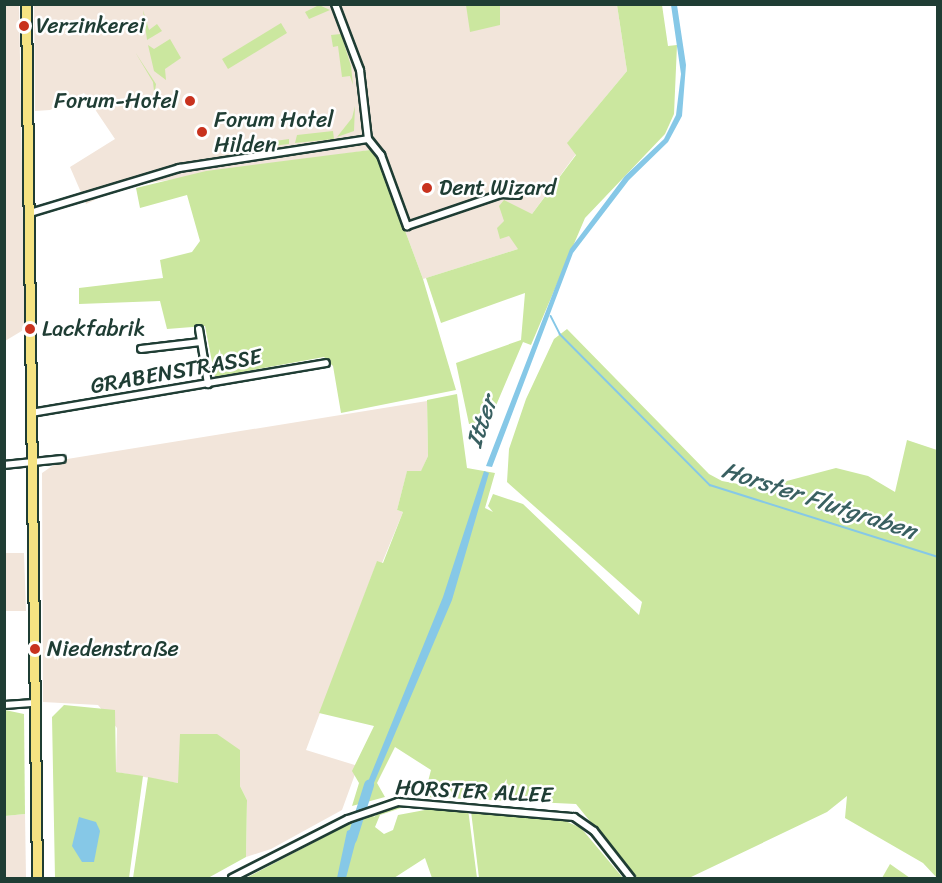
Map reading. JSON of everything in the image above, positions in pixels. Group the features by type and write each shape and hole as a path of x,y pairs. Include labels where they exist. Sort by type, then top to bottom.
{"main road":[{"path":"26,4 37,879"}],"street":[{"path":"334,4 360,70 368,139 381,155 407,226 501,194 518,195"},
{"path":"30,213 179,168 368,139"},
{"path":"199,329 208,384"},
{"path":"141,349 201,342"},
{"name":"GRABENSTRASSE","path":"31,413 326,363"},
{"path":"4,465 62,459"},
{"path":"4,705 35,703"},
{"name":"HORSTER ALLEE","path":"232,879 348,819 398,802 559,813 594,831 631,879"}],"shaded area":[{"path":"19,4 25,329 5,341 4,5"},
{"path":"34,5 617,5 627,71 568,142 576,154 532,214 518,249 423,279 380,163 370,150 122,187 86,204 70,167 115,139 84,93 50,110 35,111"},
{"path":"427,401 428,456 421,472 407,472 397,510 403,512 382,563 377,562 306,750 358,766 342,810 271,849 246,857 247,800 240,786 240,750 178,783 116,772 117,728 98,705 43,702 42,473 61,460"},
{"path":"5,553 24,553 26,611 5,611"},
{"path":"25,814 26,878 5,878 5,816"}],"green space":[{"path":"319,5 330,10 309,19 305,12"},
{"path":"466,5 500,5 500,25 470,32"},
{"path":"617,5 662,5 668,46 677,45 674,114 665,134 585,218 531,345 523,342 489,422 469,424 456,363 521,340 525,293 441,323 426,278 518,249 509,236 500,239 497,228 504,221 499,206 504,200 532,214 576,155 567,143 627,71"},
{"path":"143,10 149,30 157,24 162,31 147,40"},
{"path":"281,23 287,33 228,69 222,59"},
{"path":"341,34 351,66 353,85 350,76 342,77 338,46 333,47 331,35"},
{"path":"170,39 181,58 165,69 166,80 154,71 148,45 154,49"},
{"path":"135,52 156,84 155,91 160,89 162,100 155,100 153,82"},
{"path":"355,106 354,131 337,137 352,118"},
{"path":"333,131 334,139 295,143 297,135"},
{"path":"289,139 289,144 255,148 254,144"},
{"path":"370,150 380,163 423,279 456,390 341,413 333,366 324,357 215,377 205,326 167,329 160,301 79,304 79,288 163,278 160,260 192,252 200,241 187,195 140,208 136,188 206,171"},
{"path":"567,329 709,474 722,481 760,488 836,468 868,476 895,492 907,440 937,450 937,878 923,863 845,818 847,796 827,812 689,878 636,878 576,804 424,797 431,770 395,747 377,783 385,797 352,806 359,783 352,771 374,726 319,713 377,561 383,563 403,512 397,510 407,471 421,471 428,456 427,400 457,394 467,468 495,473 485,508 493,512 488,506 493,494 523,504 639,615 642,602 507,482 509,449 526,399 554,339"},
{"path":"64,705 115,710 116,772 143,776 129,878 55,878 52,717"},
{"path":"5,710 24,714 25,814 5,816"},
{"path":"180,734 217,734 240,750 240,786 247,800 246,857 208,878 133,878 148,777 178,783"},
{"path":"410,805 380,815 375,827 384,834 393,830 398,815 441,807 468,809 477,878 432,878 425,858 394,878 246,878 372,812 374,817 386,806"},
{"path":"471,811 561,819 581,828 623,878 479,878"},
{"path":"890,864 910,878 882,878"}],"water":[{"path":"671,5 677,5 686,65 682,116 668,142 629,180 573,253 492,467 486,466 570,249 625,176 664,139 676,115 681,74"},
{"path":"484,471 489,473 452,600 368,797 361,799 443,597"},
{"path":"79,817 96,822 100,831 94,862 82,862 72,846"},
{"path":"360,825 346,878 337,878 347,831"}],"waterway":[{"name":"Horster Flutgraben","path":"551,316 560,334 710,485 938,557"},
{"name":"Itter","path":"352,839 369,785"}],"place":[{"name":"Verzinkerei","path":"24,26"},
{"name":"Forum-Hotel","path":"190,101"},
{"name":"Forum Hotel Hilden","path":"202,132"},
{"name":"Dent Wizard","path":"427,188"},
{"name":"Lackfabrik","path":"30,329"},
{"name":"Niedenstraße","path":"35,649"}]}
